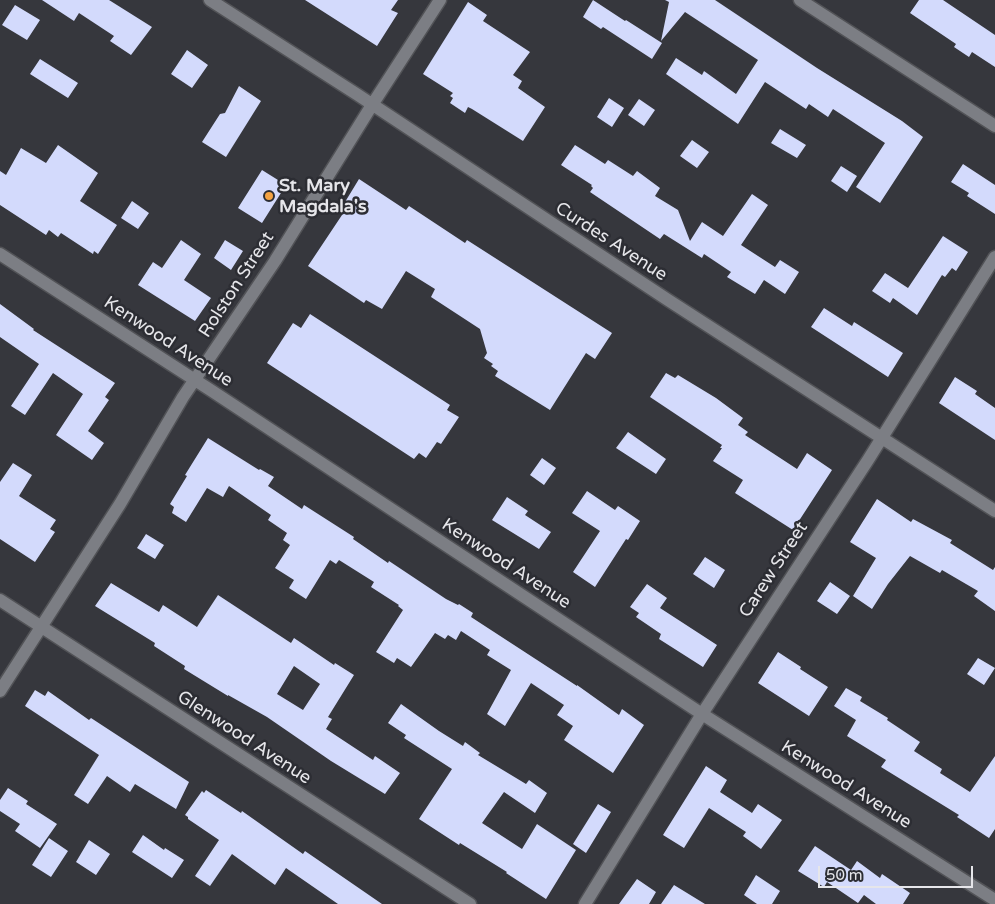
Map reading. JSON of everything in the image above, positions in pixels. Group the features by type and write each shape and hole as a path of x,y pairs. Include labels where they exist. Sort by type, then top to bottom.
{"street":[{"name":"Curdes Avenue","path":"210,0 995,511"},
{"name":"Rolston Street","path":"0,691 120,504 195,380 275,261 440,0"},
{"path":"800,0 995,126"},
{"name":"Kenwood Avenue","path":"0,254 702,714 995,900"},
{"name":"Carew Street","path":"585,904 702,714 882,438 995,258"},
{"name":"Glenwood Avenue","path":"0,600 470,904"}],"building":[{"path":"42,0 109,0 152,27 131,55 110,41 114,36 79,13 74,21"},
{"path":"305,0 398,0 391,10 398,13 377,46"},
{"path":"593,0 662,43 652,59 603,27 601,29 583,17"},
{"path":"665,0 715,0 817,68 902,121 923,137 880,203 856,187 885,143 833,109 828,117 809,104 806,109 765,82 738,124 666,74 676,58 702,75 704,71 736,94 758,60 685,12 661,41 669,2"},
{"path":"919,0 943,0 995,35 995,67 972,52 969,57 954,47 956,44 910,13"},
{"path":"468,2 487,15 483,21 530,52 513,75 522,81 518,88 545,107 523,141 472,109 468,107 465,113 450,103 453,98 450,96 453,93 423,74"},
{"path":"15,5 40,20 27,40 2,25"},
{"path":"187,50 208,65 192,88 171,74"},
{"path":"40,59 78,83 68,98 30,74"},
{"path":"239,86 261,101 226,157 202,142 220,114 225,113"},
{"path":"609,98 624,108 612,127 597,117"},
{"path":"639,99 655,110 644,126 628,115"},
{"path":"780,129 806,145 797,158 771,143"},
{"path":"692,140 709,152 697,168 680,156"},
{"path":"58,145 98,173 80,201 117,225 98,254 94,251 93,254 61,233 58,237 49,230 46,235 0,205 0,171 6,175 21,148 46,163"},
{"path":"575,145 605,164 608,160 633,176 637,171 660,188 655,196 678,210 690,241 702,222 723,236 752,194 768,205 741,245 775,267 780,260 799,272 785,294 764,280 755,294 727,277 731,272 704,254 702,258 664,234 660,239 590,192 593,188 592,185 561,165"},
{"path":"963,164 995,185 995,214 967,196 969,193 951,182"},
{"path":"841,166 857,176 847,192 831,181"},
{"name":"St. Mary Magdala's","path":"262,170 286,185 262,223 238,208"},
{"path":"359,179 406,210 409,206 465,243 467,240 612,333 595,359 586,353 550,410 495,376 498,371 491,366 493,364 484,358 487,353 480,329 431,297 435,289 406,271 382,309 366,300 364,303 308,266 346,209 342,207"},
{"path":"132,201 149,213 138,229 121,218"},
{"path":"943,236 968,252 956,271 952,268 945,277 942,275 917,315 893,298 890,303 872,291 885,273 908,288"},
{"path":"181,240 201,254 184,280 211,298 195,321 138,285 153,262 162,268"},
{"path":"225,240 243,251 231,270 214,258"},
{"path":"0,304 33,330 115,383 105,397 109,400 88,431 104,443 92,460 56,435 83,394 53,373 25,415 11,406 39,364 0,337"},
{"path":"824,308 852,326 854,322 903,353 888,377 811,327"},
{"path":"310,314 450,405 447,410 459,417 441,444 437,442 426,458 419,453 414,459 267,363 293,323 301,328"},
{"path":"666,373 675,378 678,375 716,398 743,418 738,425 748,432 745,435 797,469 807,453 832,470 793,530 735,493 743,480 713,461 722,445 650,397"},
{"path":"955,377 977,391 975,394 995,408 995,440 939,403"},
{"path":"628,432 666,459 656,474 616,448"},
{"path":"208,438 259,470 274,477 268,486 302,509 304,505 354,537 353,539 388,563 389,561 446,599 459,604 473,613 471,617 577,685 619,715 622,709 644,725 613,773 564,740 573,726 557,715 564,705 531,683 505,726 487,714 511,670 487,655 490,650 461,631 456,640 448,635 445,639 435,633 411,667 397,658 394,663 376,652 403,610 399,605 371,587 374,582 339,560 336,564 330,560 306,599 289,588 294,580 275,568 290,545 283,540 287,533 268,520 271,515 229,486 223,497 207,488 186,522 172,513 174,507 170,504"},
{"path":"542,458 556,468 544,485 530,475"},
{"path":"13,463 32,475 19,496 56,520 50,529 55,532 35,562 0,539 0,482"},
{"path":"587,491 615,510 618,506 640,521 595,587 573,572 600,531 572,513"},
{"path":"507,497 528,511 525,515 551,532 539,549 492,520"},
{"path":"877,499 911,522 913,519 952,540 950,543 993,570 995,567 995,611 974,596 978,591 942,570 940,573 910,556 888,584 872,609 853,596 876,558 850,542"},
{"path":"146,534 164,545 155,559 137,548"},
{"path":"705,557 725,570 714,588 693,574"},
{"path":"830,582 850,596 837,614 817,601"},
{"path":"111,583 159,612 163,605 197,627 218,595 291,643 294,638 334,665 335,663 354,675 328,717 332,719 326,729 373,760 375,756 400,773 385,794 331,761 267,717 184,669 185,666 154,646 155,643 95,606","holes":["294,666 320,684 303,710 277,694"]},
{"path":"647,584 667,598 660,608 717,645 703,667 659,639 661,634 636,617 639,613 630,607"},
{"path":"778,652 828,687 809,716 758,683"},
{"path":"978,658 995,668 984,685 967,674"},
{"path":"846,688 862,697 860,701 888,718 887,720 920,742 914,751 942,769 940,773 970,792 995,756 995,829 989,838 957,817 959,815 881,767 886,760 847,736 856,720 834,706"},
{"path":"35,690 45,696 48,691 89,720 91,718 189,782 176,809 135,784 130,792 107,776 88,804 74,795 99,755 25,706"},
{"path":"401,704 463,746 465,742 480,753 478,755 526,784 529,780 547,793 535,813 504,792 482,823 522,849 537,824 576,850 546,899 507,872 460,843 459,845 419,819 452,769 404,738 406,735 388,723"},
{"path":"706,766 727,780 720,792 752,813 758,804 782,820 761,849 743,836 746,832 709,808 684,848 663,835"},
{"path":"8,788 28,801 26,804 57,824 40,848 15,831 20,824 0,811 0,800"},
{"path":"206,790 241,813 242,811 303,854 305,851 382,904 338,904 286,868 275,885 232,854 210,886 195,876 219,840 185,815 202,791 204,793"},
{"path":"598,804 611,812 586,853 573,844"},
{"path":"143,835 164,850 165,848 184,860 172,878 132,852"},
{"path":"49,838 68,851 51,877 32,865"},
{"path":"89,840 110,854 96,875 76,862"},
{"path":"815,846 851,870 857,861 880,878 882,874 910,893 903,904 876,904 864,895 858,903 827,882 824,887 798,871"},
{"path":"756,875 780,891 772,904 757,904 744,895"},
{"path":"637,879 656,892 649,904 619,904"},
{"path":"674,885 705,904 661,904"}],"place":[{"name":"St. Mary Magdala's","path":"269,196"}]}
